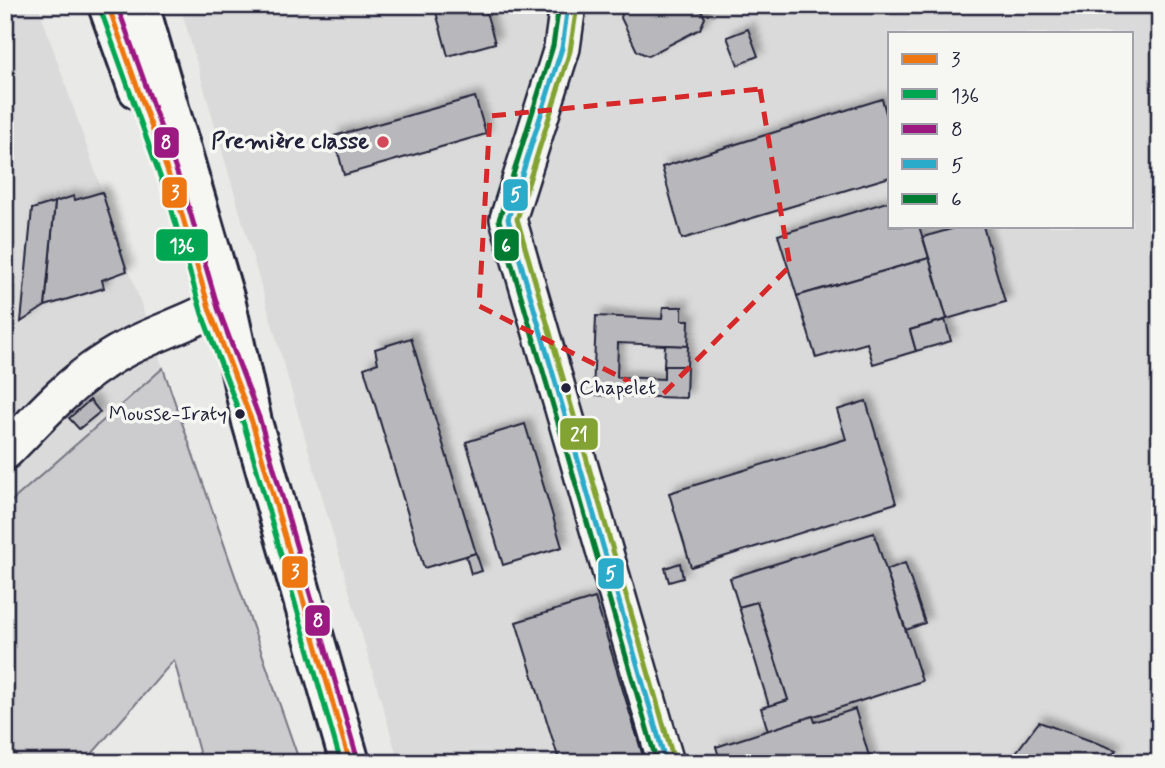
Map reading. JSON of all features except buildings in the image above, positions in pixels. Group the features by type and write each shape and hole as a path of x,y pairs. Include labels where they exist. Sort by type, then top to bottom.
{"main road":[{"path":"108,5 178,201 209,310 252,422"},
{"path":"139,5 226,304 252,422 350,763"}],"street":[{"path":"568,5 562,48 508,219 666,763"},
{"path":"5,452 70,387 102,362 209,310"}],"highlighted area":[{"path":"760,89 790,266 660,397 479,306 490,116"}],"shaded area":[{"path":"5,5 38,5 163,368 5,507"},
{"path":"180,5 1160,5 1160,763 399,763"},
{"path":"163,368 300,763 202,763 174,660 84,763 5,763 5,507"}],"transit line":[{"name":"3","path":"108,5 178,201 210,311 252,422 350,763"},
{"name":"8","path":"117,5 186,198 218,308 260,420 358,761"},
{"name":"6","path":"559,5 553,46 499,220 657,763"},
{"name":"5","path":"568,5 562,48 508,219 666,763"},
{"name":"21","path":"577,6 570,51 517,219 674,761"},
{"name":"136","path":"100,8 170,204 202,314 244,425 341,763"}],"place":[{"name":"Première classe","path":"383,142"},
{"name":"Chapelet","path":"566,388"},
{"name":"Mousse-Iraty","path":"240,414"}]}
